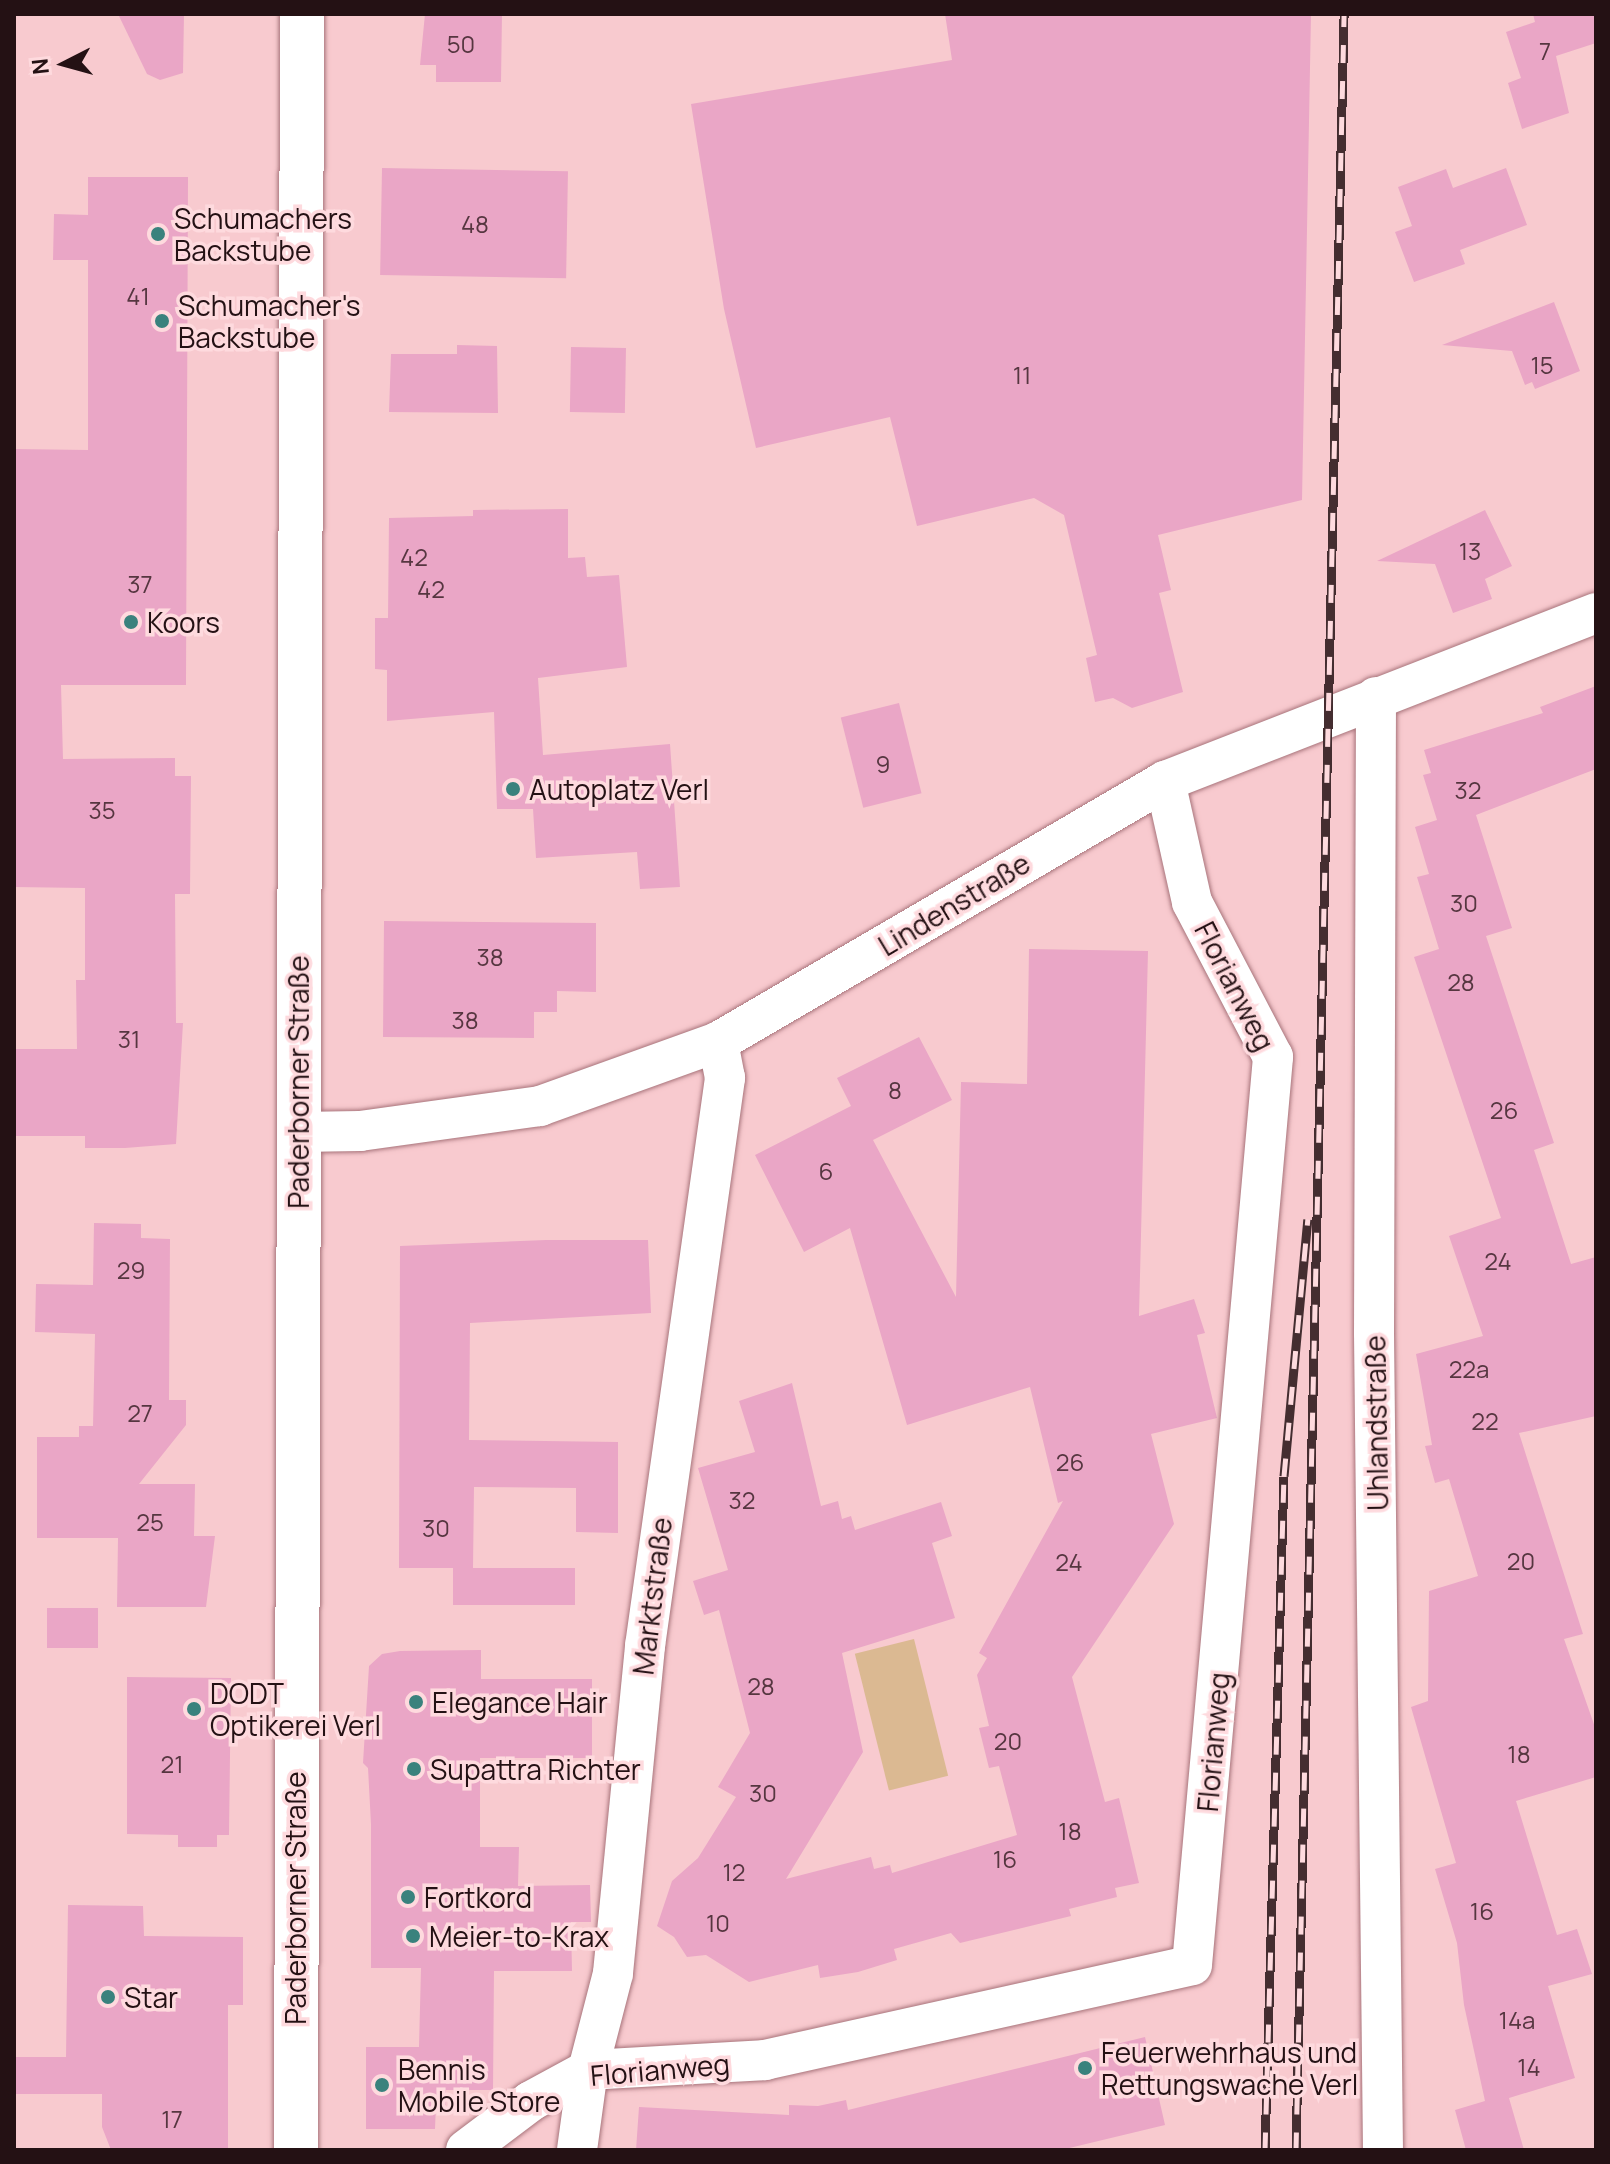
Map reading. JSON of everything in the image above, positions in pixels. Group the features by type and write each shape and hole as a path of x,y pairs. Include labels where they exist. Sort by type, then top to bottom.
{"main road":[{"name":"Paderborner Straße","path":"296,2150 302,14"}],"street":[{"name":"Lindenstraße","path":"298,1132 360,1131 540,1106 718,1042 1165,781 1596,613"},
{"name":"Uhlandstraße","path":"1376,697 1374,1333 1383,2150"},
{"name":"Florianweg","path":"466,2150 531,2101 588,2070 765,2060 1192,1965 1273,1057 1192,902 1165,781"},
{"name":"Marktstraße","path":"577,2150 588,2070 613,1973 645,1646 725,1078 718,1042"}],"shaded area":[{"path":"914,1639 948,1776 889,1791 855,1654"}],"building":[{"path":"118,14 184,14 183,73 160,80 147,74"},
{"path":"425,14 502,14 501,82 436,82 436,65 420,65"},
{"path":"945,14 1311,14 1302,500 1158,535 1171,590 1159,593 1183,692 1132,708 1113,698 1095,702 1086,658 1097,655 1064,515 1034,498 917,526 890,417 756,448 724,309 691,104 952,60"},
{"path":"1533,14 1596,14 1596,43 1556,56 1569,113 1522,129 1508,83 1521,78 1506,32 1535,22"},
{"path":"382,168 568,171 566,278 380,275"},
{"path":"1506,168 1527,225 1460,250 1465,264 1414,282 1395,232 1412,226 1398,187 1446,169 1453,188"},
{"path":"88,177 188,177 186,685 61,685 63,759 175,758 175,776 191,776 190,894 175,894 176,1023 183,1023 176,1144 125,1148 85,1148 85,1136 14,1136 14,1049 77,1049 76,980 85,980 85,888 14,887 14,449 88,450 88,260 53,260 54,214 88,215"},
{"path":"1554,302 1580,371 1535,389 1532,382 1525,385 1512,351 1442,345"},
{"path":"457,345 497,346 498,413 389,412 391,354 457,354"},
{"path":"571,347 626,348 625,413 570,412"},
{"path":"568,509 568,558 585,557 587,577 619,575 627,667 538,678 543,755 670,744 680,887 640,889 637,852 536,858 533,809 497,809 494,712 387,721 387,670 375,669 375,618 388,618 389,518 473,516 473,510"},
{"path":"1485,510 1512,566 1485,579 1492,599 1453,613 1435,564 1377,561"},
{"path":"1596,686 1596,769 1476,815 1512,928 1486,936 1554,1143 1534,1150 1571,1264 1596,1257 1596,1416 1519,1433 1583,1634 1564,1639 1596,1730 1596,1777 1516,1801 1557,1935 1577,1929 1592,1974 1548,1986 1575,2078 1509,2098 1524,2150 1466,2150 1455,2110 1485,2101 1464,2005 1457,1943 1435,1869 1456,1863 1411,1707 1428,1701 1429,1591 1478,1576 1449,1479 1435,1483 1425,1446 1432,1445 1416,1354 1483,1336 1449,1236 1501,1218 1414,957 1439,949 1417,877 1429,874 1415,827 1437,820 1423,775 1431,773 1424,750 1543,713 1540,707"},
{"path":"899,703 921,793 863,808 841,718"},
{"path":"384,921 596,923 596,992 557,991 557,1012 534,1012 534,1038 383,1037"},
{"path":"1029,949 1148,951 1139,1316 1194,1299 1205,1333 1197,1335 1217,1418 1151,1434 1174,1524 1072,1677 1105,1802 1119,1798 1139,1883 1115,1888 1117,1897 1069,1909 1071,1916 960,1943 951,1933 894,1949 897,1960 858,1972 820,1978 818,1965 749,1982 706,1955 687,1957 674,1937 657,1926 672,1881 698,1858 736,1797 718,1787 750,1733 719,1610 704,1615 693,1581 728,1570 698,1468 755,1452 739,1401 792,1383 821,1506 838,1501 842,1519 851,1516 855,1530 941,1502 952,1536 932,1543 955,1618 842,1653 863,1752 786,1879 871,1857 874,1869 890,1865 892,1873 1017,1835 999,1766 989,1768 979,1728 989,1726 977,1675 987,1658 979,1653 1063,1501 1058,1503 1030,1387 907,1425 850,1228 804,1252 755,1155 851,1106 837,1078 919,1037 952,1100 873,1140 956,1297 961,1082 1027,1084"},
{"path":"94,1223 141,1224 141,1238 170,1239 169,1400 186,1400 186,1425 139,1484 195,1484 194,1536 215,1536 206,1607 117,1607 118,1538 37,1538 37,1437 79,1437 79,1426 93,1426 95,1334 35,1332 36,1284 93,1285"},
{"path":"546,1240 648,1240 651,1313 470,1323 469,1440 618,1442 618,1533 576,1532 576,1488 474,1487 473,1568 399,1568 400,1246"},
{"path":"453,1568 575,1568 575,1605 453,1605"},
{"path":"47,1608 98,1608 98,1648 47,1648"},
{"path":"481,1650 481,1679 592,1679 592,1758 480,1758 480,1847 519,1847 518,1886 590,1885 591,1922 571,1922 572,1971 494,1971 493,2090 446,2090 446,2105 436,2104 435,2129 366,2129 366,2047 419,2047 421,1968 371,1968 371,1824 368,1768 363,1763 369,1666 382,1654 400,1651"},
{"path":"127,1677 231,1678 229,1835 217,1835 217,1847 178,1847 178,1835 127,1834"},
{"path":"68,1905 143,1906 144,1936 243,1937 243,2005 228,2005 228,2150 111,2150 102,2127 102,2094 14,2094 14,2057 66,2057"},
{"name":"Feuerwehrhaus und Rettungswache Verl","path":"1145,2037 1165,2125 1061,2150 636,2150 639,2107 789,2115 789,2105 818,2106 846,2100 848,2110"}],"railway":[{"path":"1296,2150 1344,14"},
{"path":"1265,2150 1284,1476 1308,1219"}],"place":[{"name":"Schumachers Backstube","path":"158,234"},
{"name":"Schumacher's Backstube","path":"162,321"},
{"name":"Koors","path":"131,622"},
{"name":"Autoplatz Verl","path":"513,789"},
{"name":"Elegance Hair","path":"416,1702"},
{"name":"DODT Optikerei Verl","path":"194,1709"},
{"name":"Supattra Richter","path":"414,1769"},
{"name":"Fortkord","path":"408,1897"},
{"name":"Meier-to-Krax","path":"413,1936"},
{"name":"Star","path":"108,1997"},
{"name":"Feuerwehrhaus und Rettungswache Verl","path":"1085,2068"},
{"name":"Bennis Mobile Store","path":"382,2085"}]}
